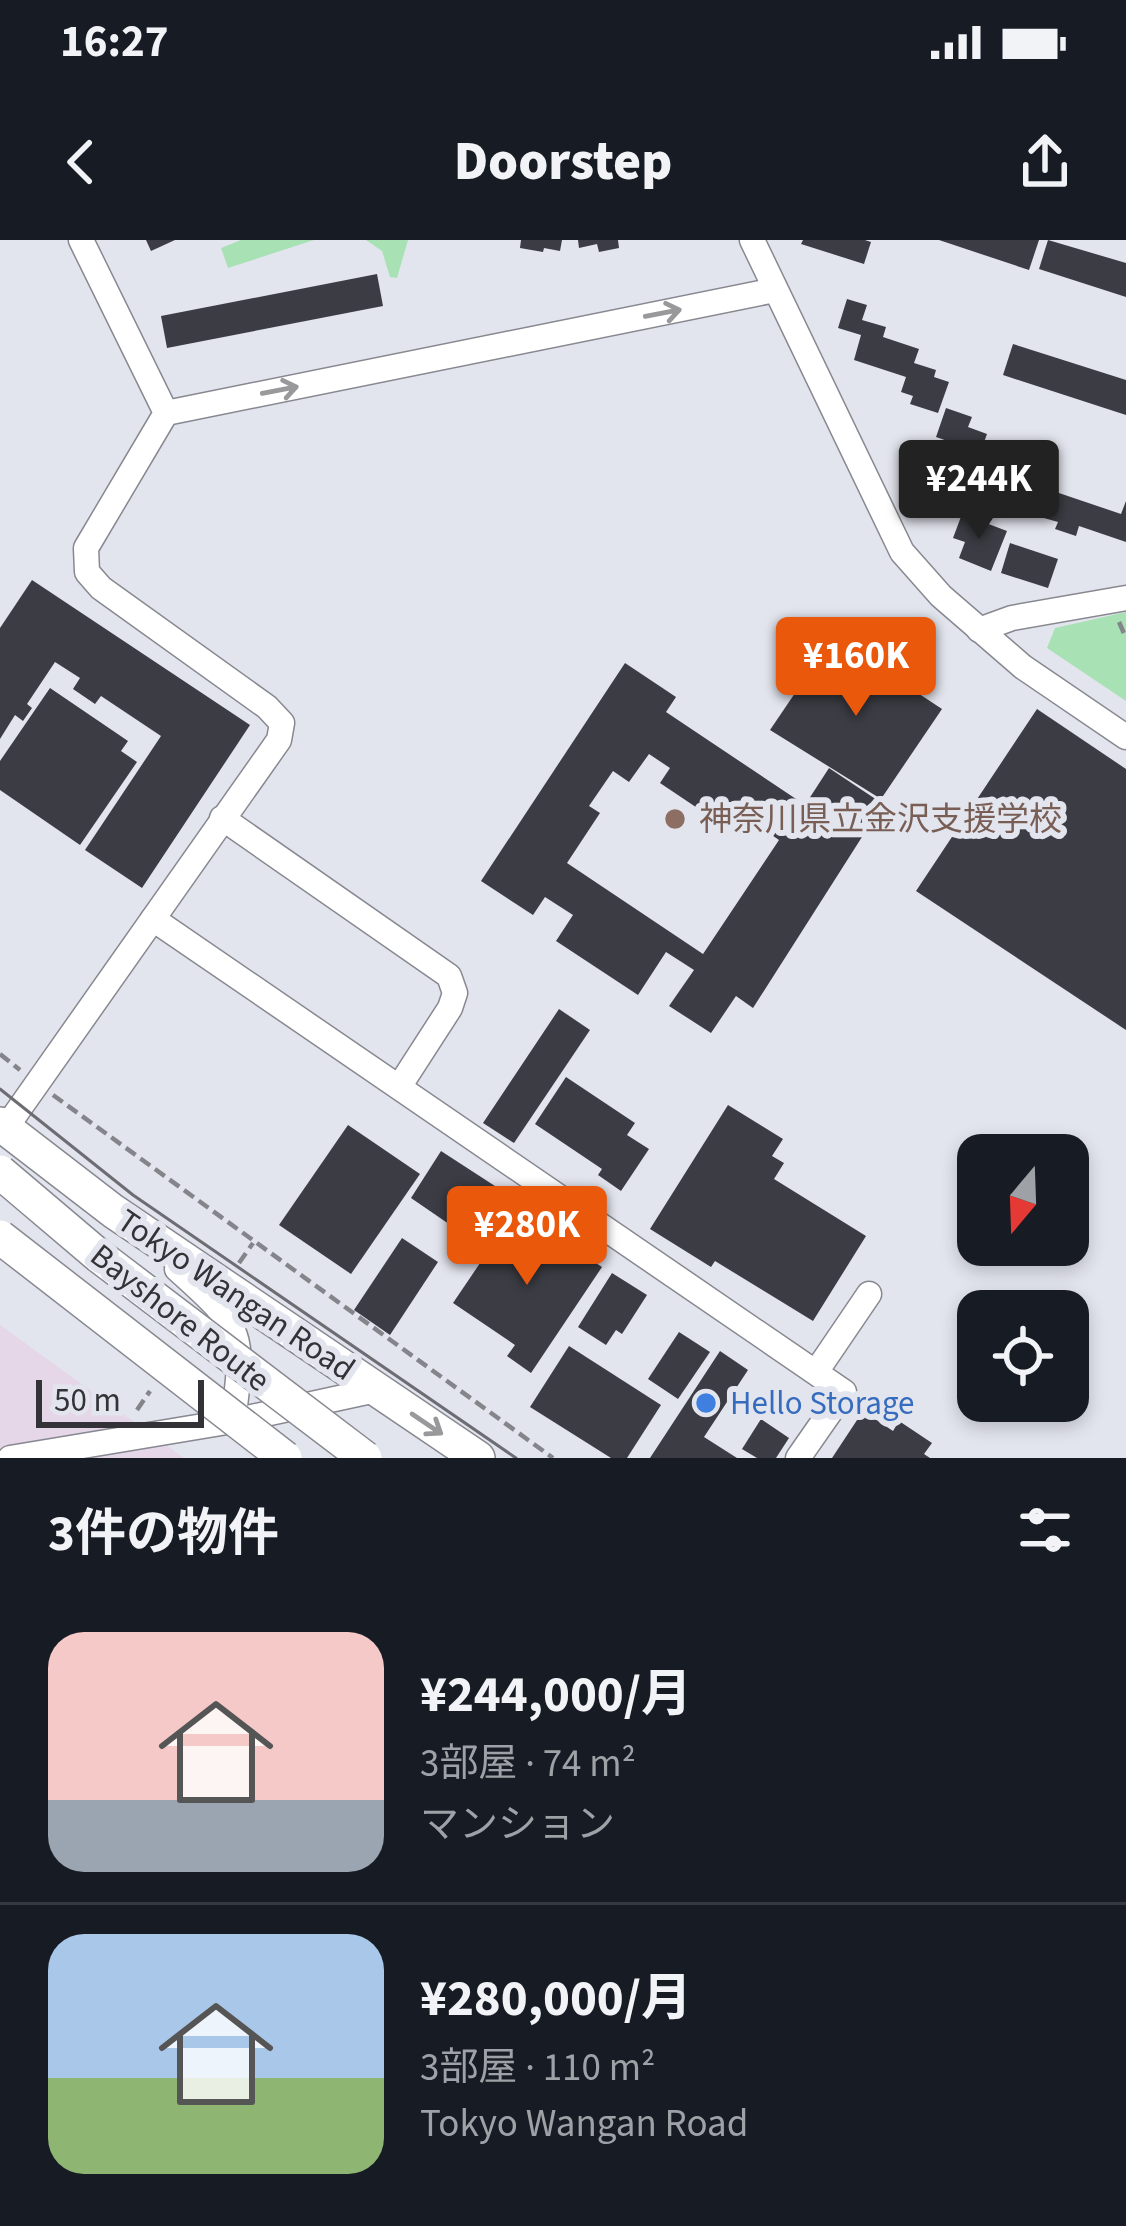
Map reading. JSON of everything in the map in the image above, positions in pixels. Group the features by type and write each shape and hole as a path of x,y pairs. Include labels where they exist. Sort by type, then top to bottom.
{"highway":[{"name":"Tokyo Wangan Road","path":"3,1126 113,1211 478,1458"},
{"name":"Bayshore Route","path":"0,1172 99,1256 365,1458"},
{"name":"Bayshore Route","path":"0,1239 283,1458"},
{"path":"0,1239 283,1458"}],"street":[{"path":"81,240 166,413"},
{"path":"752,240 902,552 941,596 1023,667 1126,736"},
{"path":"3,1126 279,740 282,723 267,707 101,588 87,572 86,548 166,413 775,290"},
{"path":"979,630 1012,618 1126,598"},
{"path":"221,818 448,976 455,993 451,1008 399,1088"},
{"path":"152,919 844,1391 799,1458"},
{"path":"113,1211 232,1323 241,1350 232,1421"},
{"path":"816,1372 869,1294"},
{"path":"13,1458 232,1421 376,1390"}],"path":[{"path":"0,1054 553,1458"}],"shaded area":[{"path":"0,1325 184,1458 0,1458"}],"green space":[{"path":"241,240 314,240 228,268 221,248"},
{"path":"366,240 408,240 397,278 390,277 382,251"},
{"path":"1126,612 1126,701 1047,648 1055,628"}],"building":[{"path":"146,240 175,240 151,251"},
{"path":"521,240 562,240 560,251 544,248 543,252 520,248"},
{"path":"578,240 618,240 619,248 599,252 597,244 579,248"},
{"path":"803,240 871,242 864,264 801,244"},
{"path":"939,240 1039,240 1029,270"},
{"path":"1048,240 1126,263 1126,297 1039,269"},
{"path":"377,274 383,306 167,348 161,316"},
{"path":"847,299 867,305 862,320 886,327 883,337 919,349 914,363 936,370 934,377 949,382 938,413 910,404 913,396 901,392 906,377 854,360 861,335 838,328"},
{"path":"1013,344 1126,380 1126,415 1003,375"},
{"path":"946,408 972,417 968,427 987,434 983,445 1046,467 1037,495 1023,490 1019,499 999,492 1002,485 948,466 956,444 936,437"},
{"path":"1053,491 1121,514 1126,501 1126,542 1079,526 1076,536 1055,529 1058,522 1044,518"},
{"path":"962,514 1007,531 991,571 959,558 965,542 953,538"},
{"path":"1010,543 1058,559 1048,588 1001,573"},
{"path":"32,580 250,725 142,888 85,850 161,736 101,696 95,704 73,689 80,678 55,662 27,704 32,708 23,721 15,715 0,739 0,628"},
{"path":"833,637 942,709 881,799 770,730"},
{"path":"625,663 676,697 666,712 805,805 829,768 883,804 753,1008 736,996 711,1033 669,1006 694,970 666,952 638,995 556,941 573,915 545,897 533,915 481,881","holes":["649,754 670,768 660,783 742,838 753,822 779,840 703,954 567,863 600,813 589,806 613,771 629,782"]},
{"path":"50,688 128,741 121,751 137,762 80,845 0,790 0,761"},
{"path":"1037,709 1126,769 1126,1030 916,891"},
{"path":"559,1009 590,1030 514,1143 483,1123"},
{"path":"566,1077 635,1123 627,1135 649,1149 621,1191 598,1175 602,1169 535,1124"},
{"path":"728,1105 783,1139 772,1156 784,1163 774,1179 866,1236 813,1321 715,1261 711,1267 650,1229"},
{"path":"348,1125 420,1174 351,1274 279,1225"},
{"path":"441,1151 512,1197 481,1246 411,1198"},
{"path":"516,1210 602,1267 531,1373 507,1356 515,1345 453,1303"},
{"path":"402,1238 438,1262 390,1335 354,1310"},
{"path":"612,1273 647,1295 622,1334 616,1330 606,1345 578,1327"},
{"path":"679,1332 710,1352 678,1399 648,1379"},
{"path":"569,1346 661,1405 627,1458 611,1458 530,1407"},
{"name":"Hello Storage","path":"720,1351 748,1370 704,1437 737,1458 650,1458"},
{"path":"863,1411 893,1431 899,1421 932,1443 924,1454 930,1458 832,1458"},
{"path":"761,1419 789,1438 776,1458 757,1458 742,1449"}],"tram line":[{"path":"0,1089 133,1195 516,1458"}],"place":[{"name":"神奈川県立金沢支援学校","path":"675,819"},
{"name":"Hello Storage","path":"706,1403"}]}
